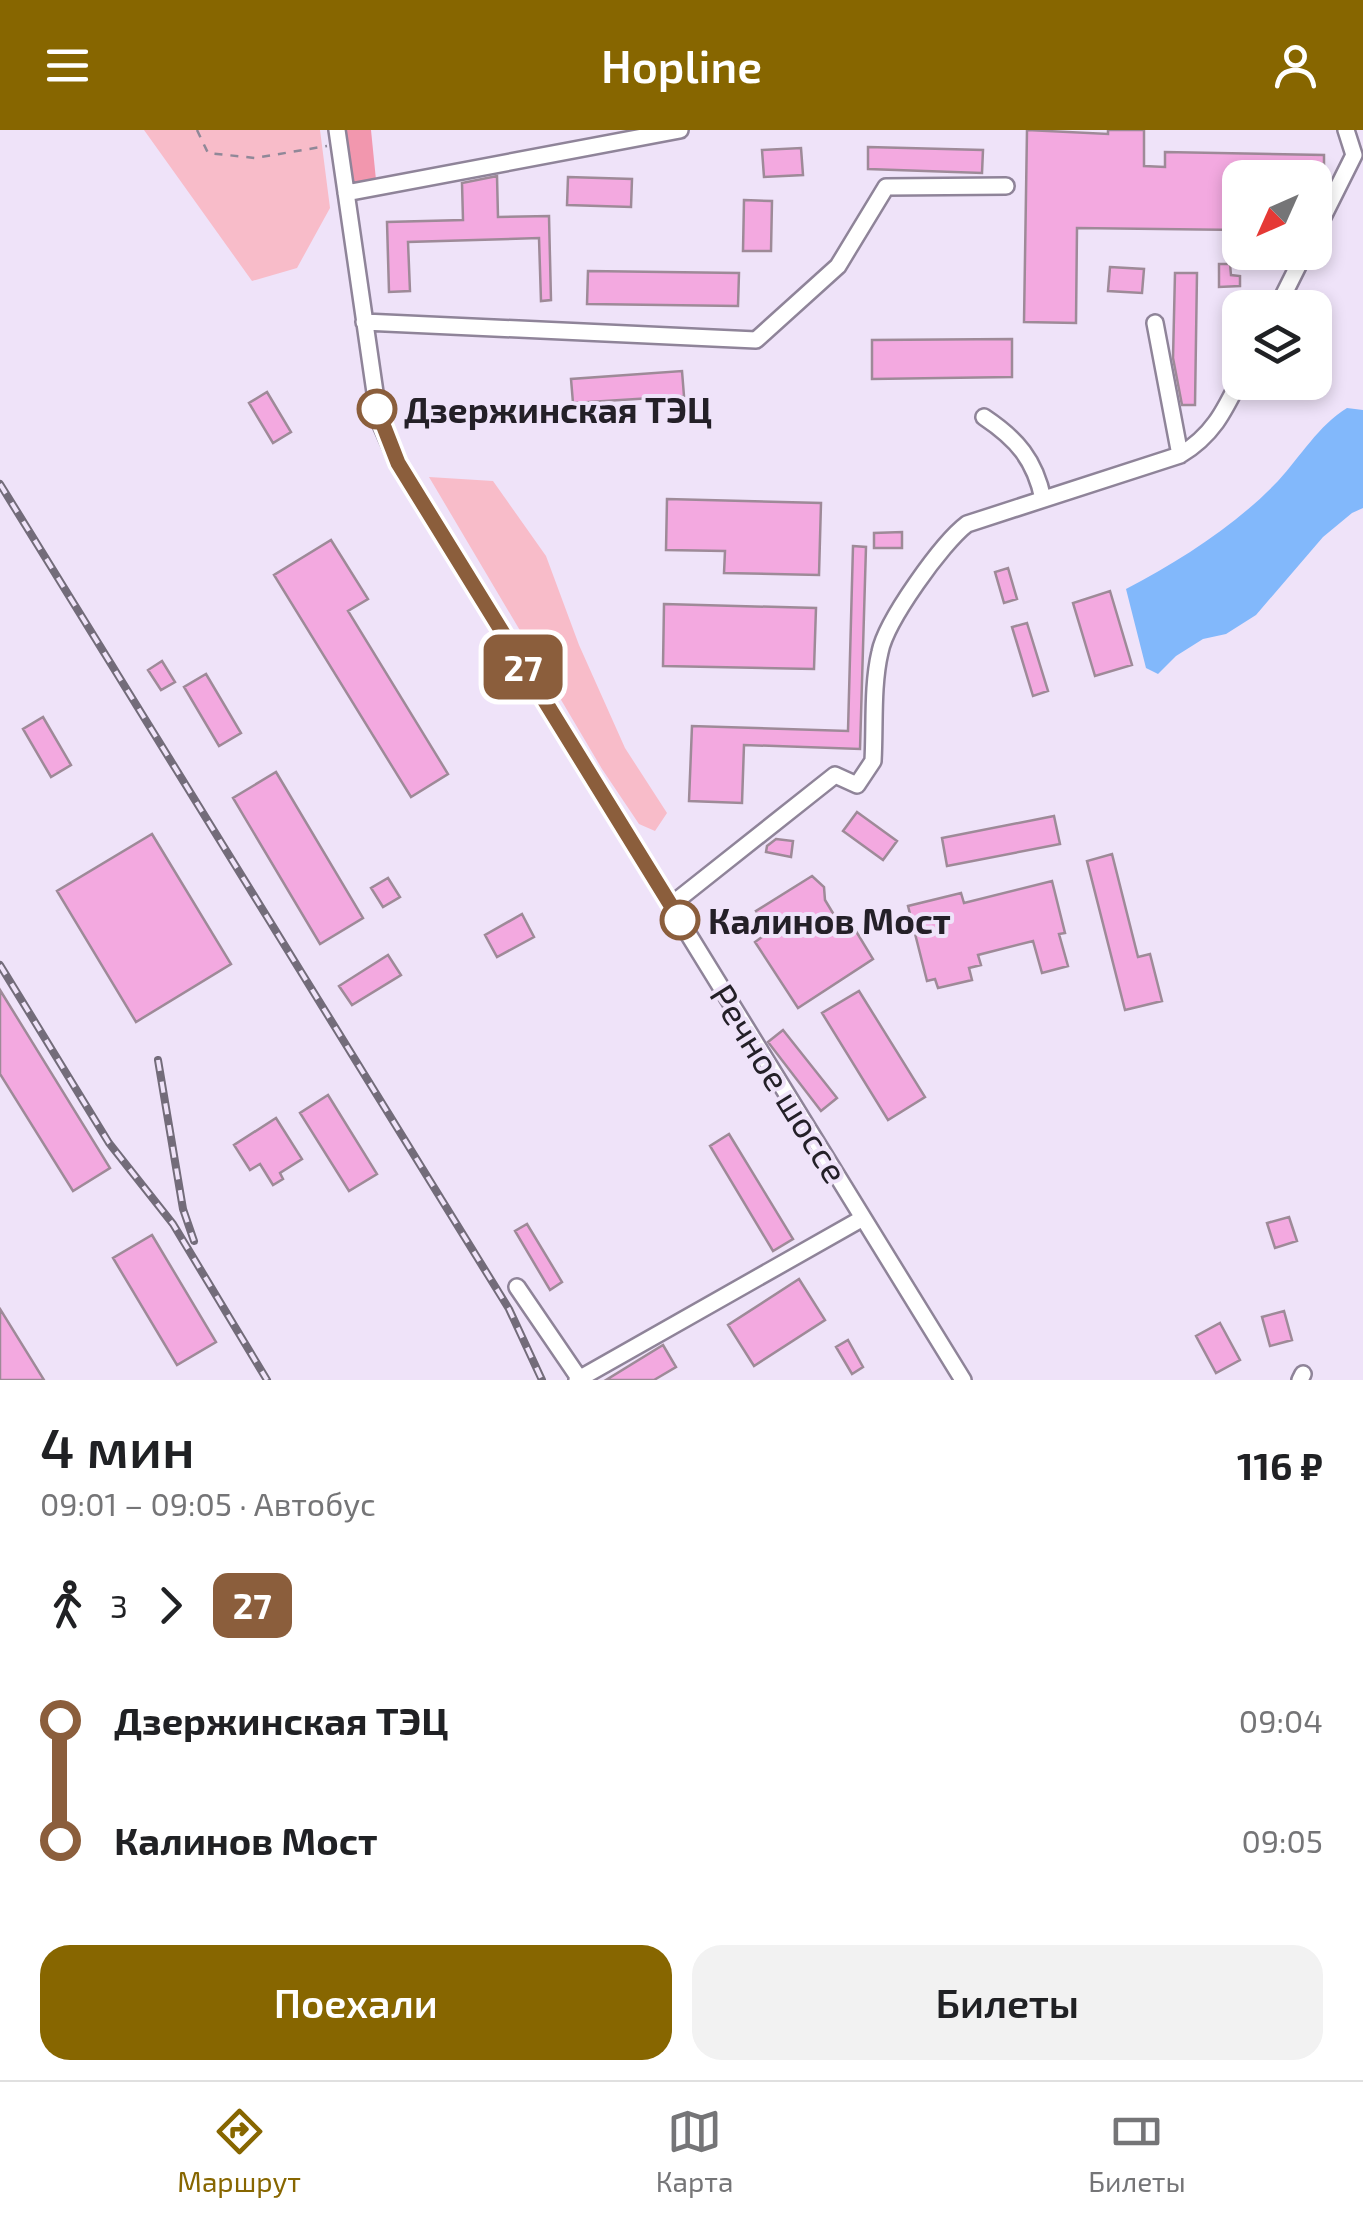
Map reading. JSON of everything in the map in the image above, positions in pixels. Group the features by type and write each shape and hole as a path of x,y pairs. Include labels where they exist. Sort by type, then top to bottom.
{"street":[{"path":"346,194 680,130"},
{"path":"1332,198 1354,155 1346,130"},
{"name":"Речное шоссе","path":"338,137 379,420 398,463 963,1380"},
{"path":"364,322 756,340 838,266 886,187 1006,186"},
{"path":"1154,323 1180,456"},
{"path":"670,905 835,775 857,784 873,761 879,652 888,628 951,536 967,524 1180,456 1216,426 1230,400"},
{"path":"984,417 1022,447 1038,478 1043,499"},
{"path":"517,1286 578,1379 863,1218"}],"path":[{"path":"197,130 208,153 254,158 338,137"}],"shaded area":[{"path":"144,130 320,130 330,208 297,268 252,281"},
{"path":"344,130 371,130 377,190 346,193"},
{"path":"429,477 493,481 546,556 579,645 625,748 667,813 655,831 639,824 602,769"}],"water":[{"path":"1347,408 1363,410 1363,508 1323,537 1256,615 1226,634 1203,639 1176,656 1158,674 1146,668 1126,589 1226,527 1278,481 1327,423"}],"building":[{"path":"1027,130 1108,134 1108,130 1144,130 1144,166 1165,167 1165,152 1324,155 1324,160 1222,160 1222,230 1077,228 1076,323 1024,322"},
{"path":"868,147 983,150 982,173 868,169"},
{"path":"801,148 803,175 764,177 762,150"},
{"path":"497,176 498,217 549,216 551,300 541,301 539,238 408,242 410,291 389,292 387,222 463,220 462,183"},
{"path":"568,177 632,179 631,207 567,205"},
{"path":"744,200 772,201 771,251 743,251"},
{"path":"1219,264 1222,270 1240,276 1240,286 1219,287"},
{"path":"1110,267 1144,269 1142,293 1108,291"},
{"path":"588,271 739,273 738,306 587,304"},
{"path":"1175,273 1197,273 1195,405 1182,405 1173,358"},
{"path":"1012,339 1012,377 872,379 872,340"},
{"path":"682,371 684,396 573,403 571,379"},
{"path":"267,392 291,432 273,443 249,403"},
{"path":"667,499 821,503 819,575 724,573 725,551 666,550"},
{"path":"902,532 902,548 874,548 874,533"},
{"path":"331,540 368,599 348,611 448,774 411,797 274,575"},
{"path":"853,546 866,547 860,749 744,745 742,803 689,801 692,726 848,731"},
{"path":"1008,568 1017,599 1004,603 995,572"},
{"path":"1110,591 1132,665 1095,676 1073,603"},
{"path":"664,604 816,608 814,669 663,666"},
{"path":"1027,623 1048,691 1033,696 1012,627"},
{"path":"162,661 175,682 161,690 148,670"},
{"path":"206,674 241,733 219,746 184,687"},
{"path":"43,717 71,765 51,777 23,729"},
{"path":"276,772 363,918 320,944 233,798"},
{"path":"857,812 897,841 883,860 843,831"},
{"path":"1054,816 1060,844 947,866 942,838"},
{"path":"152,834 231,964 136,1022 57,891"},
{"path":"776,839 793,841 791,857 766,852"},
{"path":"1112,854 1138,957 1150,954 1162,1001 1125,1010 1087,861"},
{"path":"812,876 824,887 825,900 842,928 851,923 873,959 798,1008 755,942 769,932 756,911"},
{"path":"388,878 400,897 383,907 371,888"},
{"path":"1052,881 1065,933 1059,934 1068,966 1042,973 1033,941 978,955 981,965 969,968 972,980 938,988 935,979 927,981 908,906 961,893 964,903"},
{"path":"522,914 534,937 497,957 485,935"},
{"path":"388,955 401,975 352,1005 339,986"},
{"path":"0,990 110,1168 73,1191 0,1074"},
{"path":"859,991 925,1097 888,1120 822,1013"},
{"path":"783,1030 837,1098 821,1111 768,1042"},
{"path":"328,1095 377,1174 349,1191 300,1113"},
{"path":"276,1118 302,1159 280,1173 283,1179 273,1185 260,1164 250,1170 234,1145"},
{"path":"729,1134 793,1239 773,1251 710,1146"},
{"path":"1289,1217 1297,1241 1275,1248 1267,1223"},
{"path":"527,1224 562,1282 550,1290 515,1231"},
{"path":"152,1235 216,1342 177,1365 113,1258"},
{"path":"799,1279 825,1320 754,1366 728,1325"},
{"path":"0,1309 44,1380 0,1380"},
{"path":"1284,1311 1292,1340 1270,1346 1262,1317"},
{"path":"1220,1323 1240,1360 1216,1373 1196,1336"},
{"path":"848,1340 863,1367 852,1374 836,1347"},
{"path":"663,1345 676,1367 654,1380 606,1380"}],"railway":[{"path":"0,484 509,1309 542,1380"},
{"path":"0,965 109,1143 173,1224 267,1380"},
{"path":"158,1060 183,1209 194,1241"}],"bus line":[{"name":"27","path":"377,409 398,463 680,920"}],"place":[{"name":"Дзержинская ТЭЦ","path":"377,409"},
{"name":"Калинов Мост","path":"680,920"}]}
